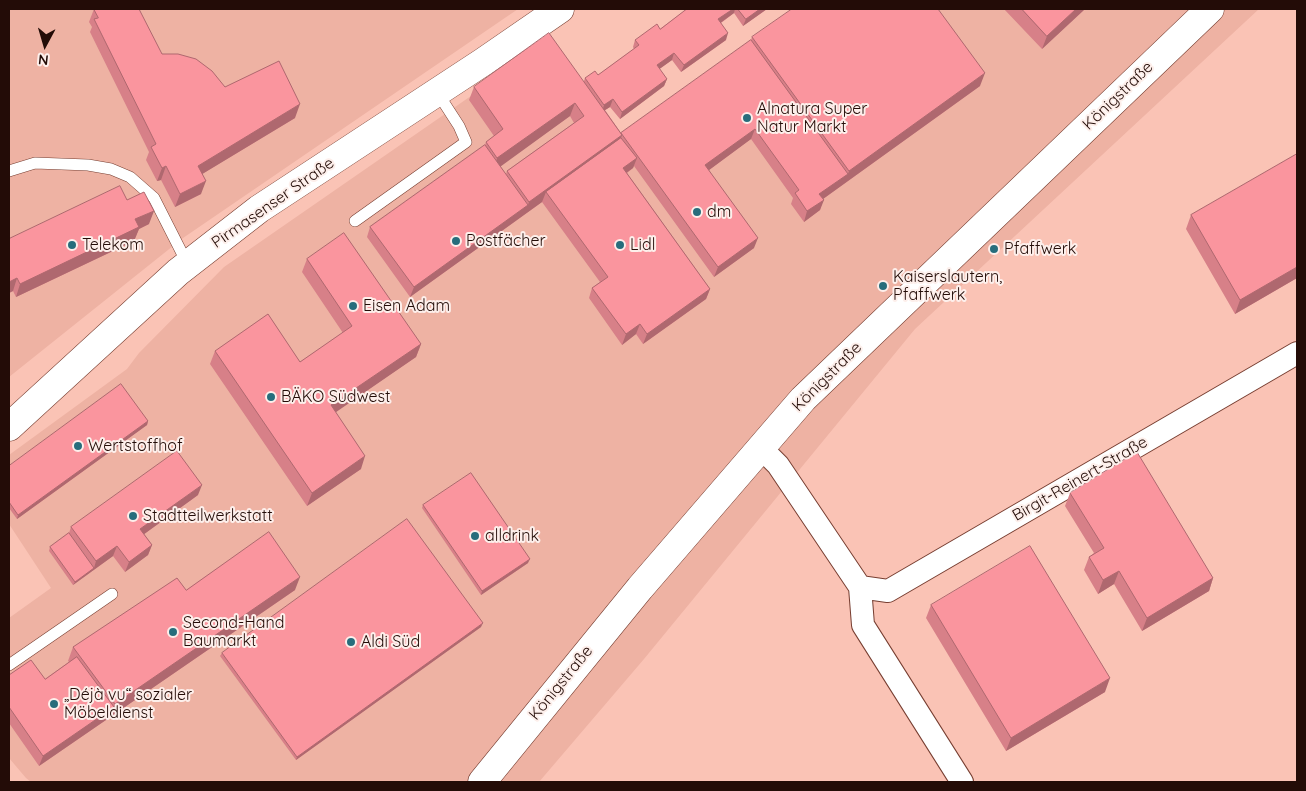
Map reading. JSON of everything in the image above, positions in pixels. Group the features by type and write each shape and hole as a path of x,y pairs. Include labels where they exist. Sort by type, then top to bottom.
{"main road":[{"name":"Pirmasenser Straße","path":"9,427 188,265 259,210 560,9"},
{"name":"Königstraße","path":"482,782 634,596 803,399 1210,9"}],"street":[{"name":"Birgit-Reinert-Straße","path":"860,587 888,591 1297,353"},
{"path":"761,448 778,465 860,587 863,625 962,782"}],"lane":[{"path":"355,221 466,142 459,126 437,92"},
{"path":"9,171 35,163 88,165 111,169 130,178 154,198 188,265"},
{"path":"9,665 112,594"}],"shaded area":[{"path":"9,9 518,9 183,238 9,377"},
{"path":"801,9 1259,9 915,329 644,659 539,782 31,782 26,778 9,758 9,618 51,588 9,524 9,455 127,369 139,353 224,267 546,44 615,141"}],"building":[{"path":"94,9 139,9 162,54 178,54 196,59 212,71 225,87 279,61 300,104 198,166 206,181 180,194 166,166 162,168 151,147 156,144 94,19 98,18"},
{"path":"687,9 733,9 718,19 728,33 684,65 674,53 657,65 667,79 622,112 613,99 604,105 585,78 595,71 598,75 639,45 635,40 657,24 660,29"},
{"path":"738,9 760,9 746,19"},
{"path":"792,9 938,9 985,73 849,171 752,37"},
{"path":"1022,9 1076,9 1047,36"},
{"path":"549,33 622,135 529,202 507,171 584,116 575,103 497,158 486,142 503,129 474,87"},
{"path":"751,40 848,174 819,194 824,200 807,211 795,193 799,190 755,129 705,165 758,238 718,267 621,133"},
{"name":"Lidl","path":"621,138 637,158 623,168 710,289 647,334 640,324 626,334 592,288 608,277 546,192"},
{"path":"485,145 528,205 414,287 370,227"},
{"path":"1297,154 1297,267 1240,300 1191,215"},
{"name":"Telekom","path":"120,186 127,200 144,192 154,211 135,219 139,227 20,284 17,278 9,282 9,239"},
{"path":"344,233 421,344 331,405 365,456 312,493 215,351 268,314 300,362 352,326 307,259"},
{"name":"Wertstoffhof","path":"121,384 148,421 18,515 9,502 9,466"},
{"name":"Stadtteilwerkstatt","path":"177,451 202,485 140,529 152,545 129,562 117,546 96,561 71,527"},
{"path":"1137,452 1213,578 1147,618 1119,571 1103,580 1089,557 1104,548 1070,493"},
{"name":"alldrink","path":"471,473 530,559 482,591 423,505"},
{"name":"Aldi Süd","path":"407,519 483,623 297,757 222,653"},
{"name":"Second-Hand Baumarkt","path":"269,532 300,577 115,704 73,647 177,578 186,590"},
{"path":"69,533 94,568 75,582 50,547"},
{"path":"1030,546 1110,678 1011,738 931,605"},
{"name":"„Déjà vu“ sozialer Möbeldienst","path":"77,657 114,707 43,756 9,707 9,675 31,660 45,679"}],"place":[{"name":"Alnatura Super Natur Markt","path":"747,118"},
{"name":"dm","path":"697,212"},
{"name":"Postfächer","path":"456,241"},
{"name":"Telekom","path":"72,245"},
{"name":"Lidl","path":"620,245"},
{"name":"Pfaffwerk","path":"994,249"},
{"name":"Kaiserslautern, Pfaffwerk","path":"883,286"},
{"name":"Eisen Adam","path":"353,306"},
{"name":"BÄKO Südwest","path":"271,397"},
{"name":"Wertstoffhof","path":"78,446"},
{"name":"Stadtteilwerkstatt","path":"133,516"},
{"name":"alldrink","path":"475,536"},
{"name":"Second-Hand Baumarkt","path":"173,632"},
{"name":"Aldi Süd","path":"351,642"},
{"name":"„Déjà vu“ sozialer Möbeldienst","path":"54,704"}]}
